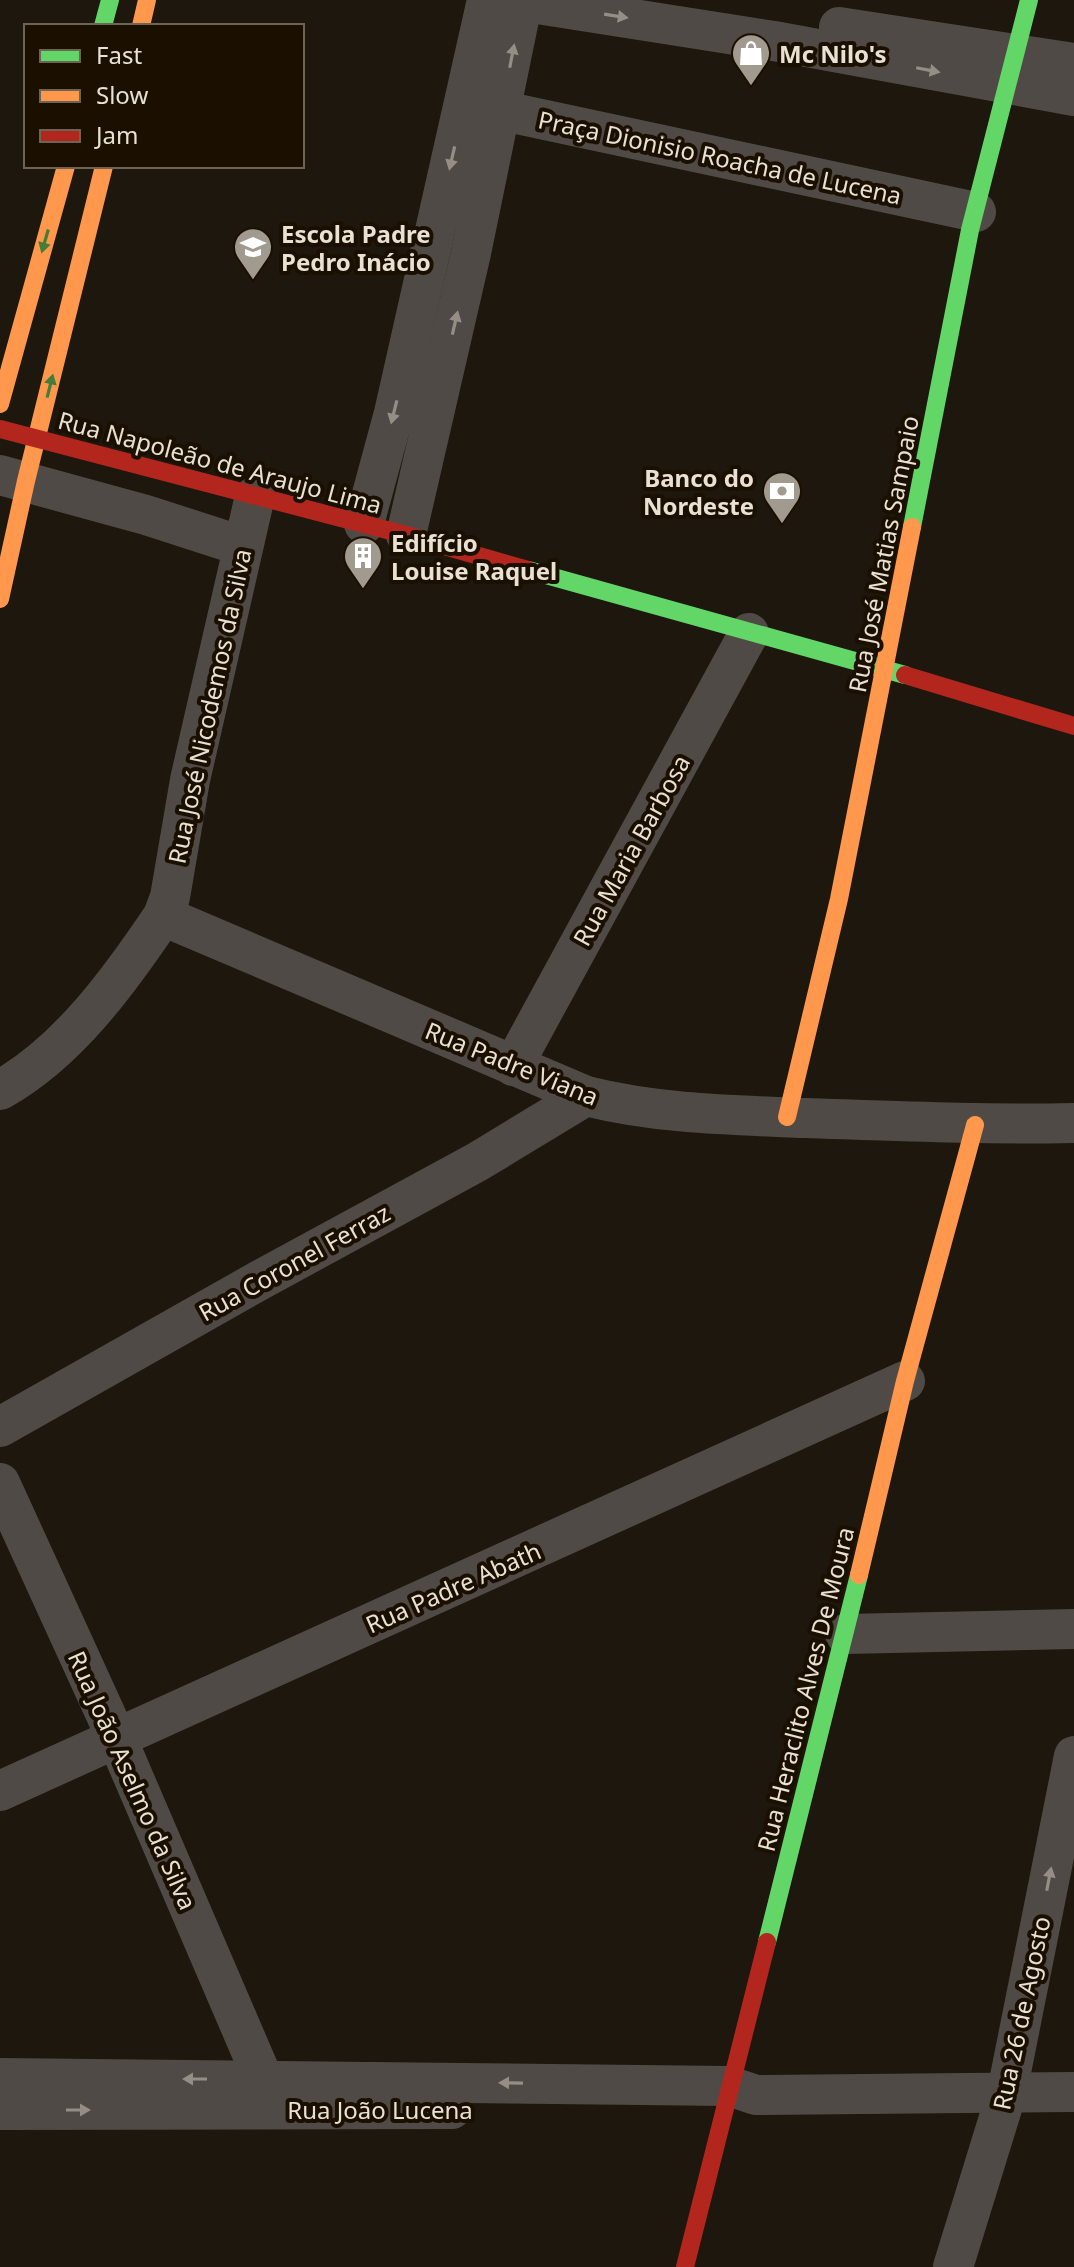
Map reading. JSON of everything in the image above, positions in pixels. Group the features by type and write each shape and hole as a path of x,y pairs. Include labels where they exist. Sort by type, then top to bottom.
{"street":[{"path":"104,24 110,0"},
{"path":"141,24 147,0"},
{"path":"364,524 511,0 774,41 1011,69 1074,63"},
{"path":"677,0 780,18 1011,69 1074,96"},
{"name":"Rua José Matias Sampaio","path":"787,1117 839,899 976,212 1029,0"},
{"path":"406,535 483,107"},
{"name":"Praça Dionisio Roacha de Lucena","path":"483,107 976,212"},
{"path":"0,404 65,168"},
{"path":"0,599 13,478 37,438 104,168"},
{"name":"Rua Napoleão de Araujo Lima","path":"0,429 406,535 749,633 1072,717"},
{"path":"13,478 242,546"},
{"name":"Rua José Nicodemos da Silva","path":"163,916 170,897 190,780 255,496"},
{"name":"Rua Maria Barbosa","path":"513,1066 749,633"},
{"path":"0,1090 38,1066 60,1047 163,916"},
{"name":"Rua Padre Viana","path":"163,916 513,1066 586,1096 620,1105 667,1112 975,1125 1074,1123"},
{"name":"Rua Coronel Ferraz","path":"0,1427 477,1162 586,1096"},
{"name":"Rua Heraclito Alves De Moura","path":"685,2267 736,2096 905,1381 975,1125"},
{"name":"Rua Padre Abath","path":"0,1791 905,1381"},
{"name":"Rua João Aselmo da Silva","path":"0,1483 117,1739 266,2094"},
{"path":"845,1634 1074,1629"},
{"name":"Rua 26 de Agosto","path":"953,2267 1007,2092 1074,1756"},
{"name":"Rua João Lucena","path":"0,2078 266,2094 736,2096 1074,2092"},
{"name":"Rua João Lucena","path":"0,2110 266,2094"}],"traffic: fast":[{"path":"104,24 110,0"},
{"path":"912,527 970,230 1029,0"},
{"path":"528,570 905,675"},
{"path":"767,1942 859,1575"}],"traffic: slow":[{"path":"141,24 147,0"},
{"path":"0,404 65,168"},
{"path":"0,599 104,168"},
{"path":"787,1117 839,899 912,527"},
{"path":"859,1575 905,1381 975,1125"}],"traffic: jam":[{"path":"0,429 528,570"},
{"path":"905,675 1074,726"},
{"path":"685,2267 767,1942"}],"place":[{"name":"Mc Nilo's","path":"751,87"},
{"name":"Escola Padre Pedro Inácio","path":"253,281"},
{"name":"Banco do Nordeste","path":"782,525"},
{"name":"Edifício Louise Raquel","path":"363,590"}]}
